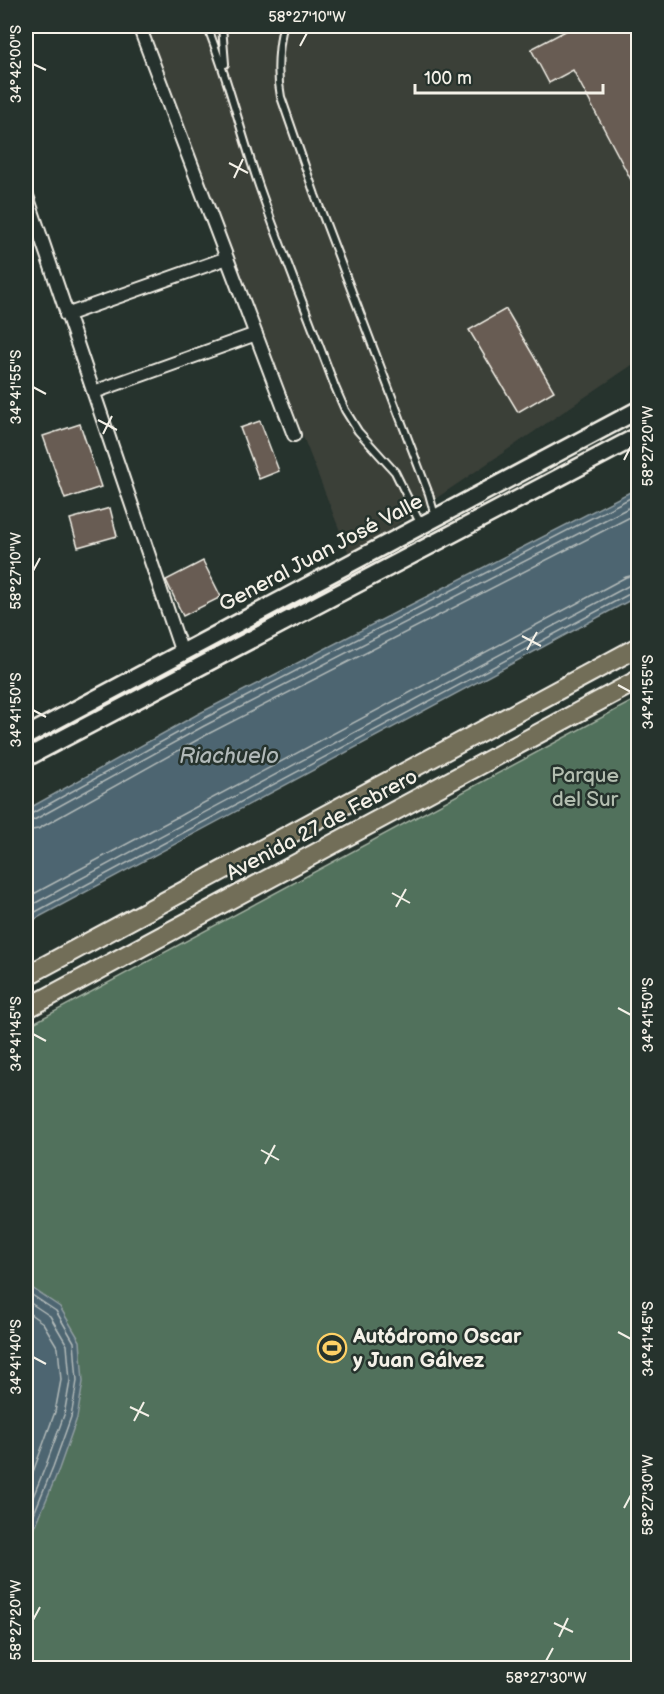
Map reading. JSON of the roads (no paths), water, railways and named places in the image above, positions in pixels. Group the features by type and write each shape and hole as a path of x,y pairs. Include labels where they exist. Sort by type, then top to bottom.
{"main road":[{"name":"General Juan José Valle","path":"26,736 639,410"},
{"name":"General Juan José Valle","path":"26,758 639,436"},
{"name":"Avenida 27 de Febrero","path":"26,976 639,647"},
{"name":"Avenida 27 de Febrero","path":"26,1009 639,680"}],"street":[{"path":"139,26 294,435"},
{"path":"26,193 182,653"},
{"path":"66,315 227,258"},
{"path":"94,392 256,334"}],"lane":[{"path":"207,26 225,71 236,117 260,187 338,395 357,430 395,472 428,522"},
{"path":"222,26 225,71"},
{"path":"283,26 278,52 278,82 281,97 315,195 429,494 428,522"}],"water":[{"name":"Riachuelo","path":"638,488 638,596 26,924 26,810 198,714"},
{"path":"26,1284 60,1307 80,1341 83,1382 77,1418 26,1549"}],"place":[{"name":"Autódromo Oscar y Juan Gálvez","path":"332,1348"}],"park label":[{"name":"Parque del Sur","path":"585,787"}]}
